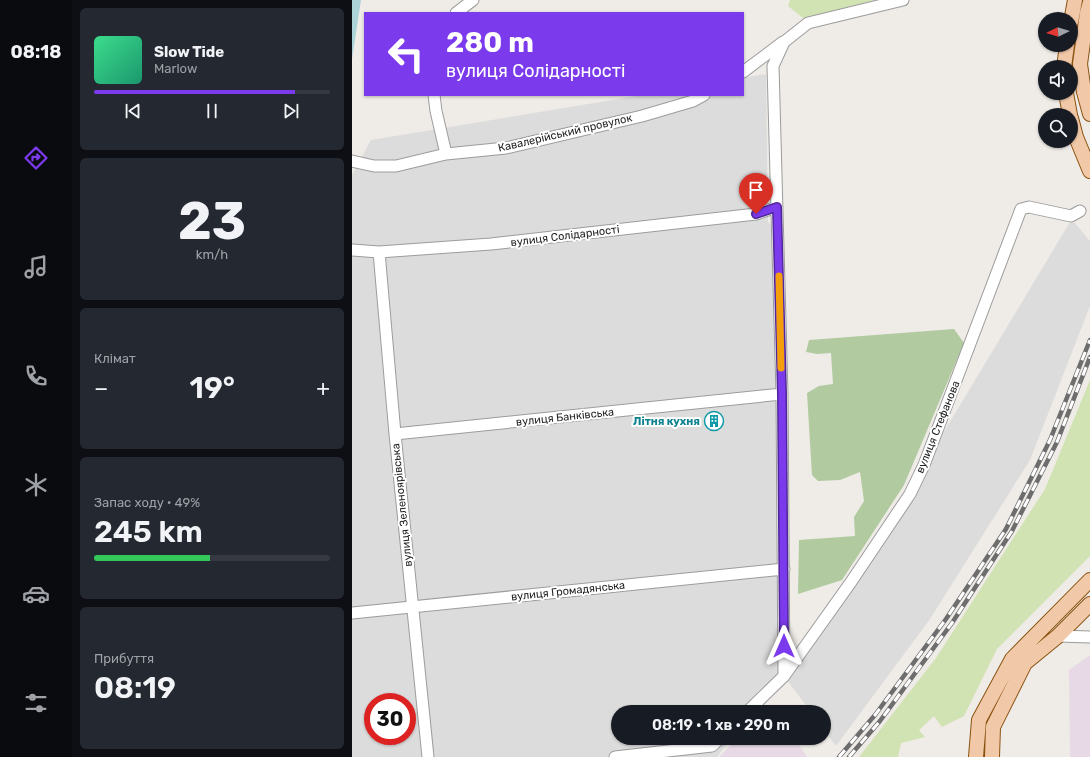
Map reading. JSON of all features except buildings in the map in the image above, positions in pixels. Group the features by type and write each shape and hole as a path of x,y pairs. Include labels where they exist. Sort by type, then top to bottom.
{"main road":[{"path":"1073,12 1075,0"},
{"path":"1090,2 1080,64 1084,92 1090,114"},
{"path":"1078,142 1090,171"},
{"path":"976,757 979,720 1012,659 1090,580"},
{"path":"992,757 993,727 1025,663 1058,636 1090,604"}],"street":[{"path":"457,12 473,0"},
{"path":"744,71 808,23 903,0"},
{"path":"754,705 784,676 782,394 773,66 784,42"},
{"path":"434,96 446,154"},
{"name":"Кавалерійський провулок","path":"352,161 374,166 396,166 446,154 514,146 642,116 694,101 702,96"},
{"name":"вулиця Солідарності","path":"352,250 378,252 506,242 756,214 777,207"},
{"name":"вулиця Стефанова","path":"784,676 851,582 910,494 924,465 1022,209 1030,207 1071,216 1080,211"},
{"name":"вулиця Зеленоярівська","path":"378,252 428,757"},
{"name":"вулиця Банківська","path":"395,434 782,394"},
{"name":"вулиця Громадянська","path":"352,613 784,569"},
{"path":"1058,636 1090,637"},
{"path":"616,757 713,745"}],"shaded area":[{"path":"766,74 768,222 775,230 784,669 756,705 611,705 611,745 726,745 717,757 352,757 352,175 371,140 636,96 744,96 744,78"},
{"path":"1070,222 1075,223 1090,241 1090,306 1030,460 930,619 836,746 831,739 831,705 806,705 784,676 924,465"},
{"path":"1090,655 1090,757 1070,757 1069,670"},
{"path":"731,745 799,745 807,757 719,757"}],"green space":[{"path":"790,0 876,0 803,18 788,6"},
{"path":"954,329 964,343 904,485 842,580 798,594 799,540 855,536 854,517 864,501 860,472 840,480 818,481 812,475 807,393 819,386 833,384 831,353 817,354 806,352 809,340"},
{"path":"1090,380 1090,556 997,649 964,716 942,727 934,716 919,730 925,737 901,743 898,757 859,757 936,658 1045,489"}],"water":[{"path":"352,0 361,0 352,59"}],"railway":[{"path":"839,757 875,715 946,619 1006,529 1050,440 1090,340"},
{"path":"849,757 880,721 952,623 1012,531 1057,442 1090,357"}],"slow traffic":[{"path":"779,276 781,368"}],"place":[{"name":"Літня кухня","path":"714,421"}],"route":[{"path":"756,214 777,207 782,394 784,646"}]}
